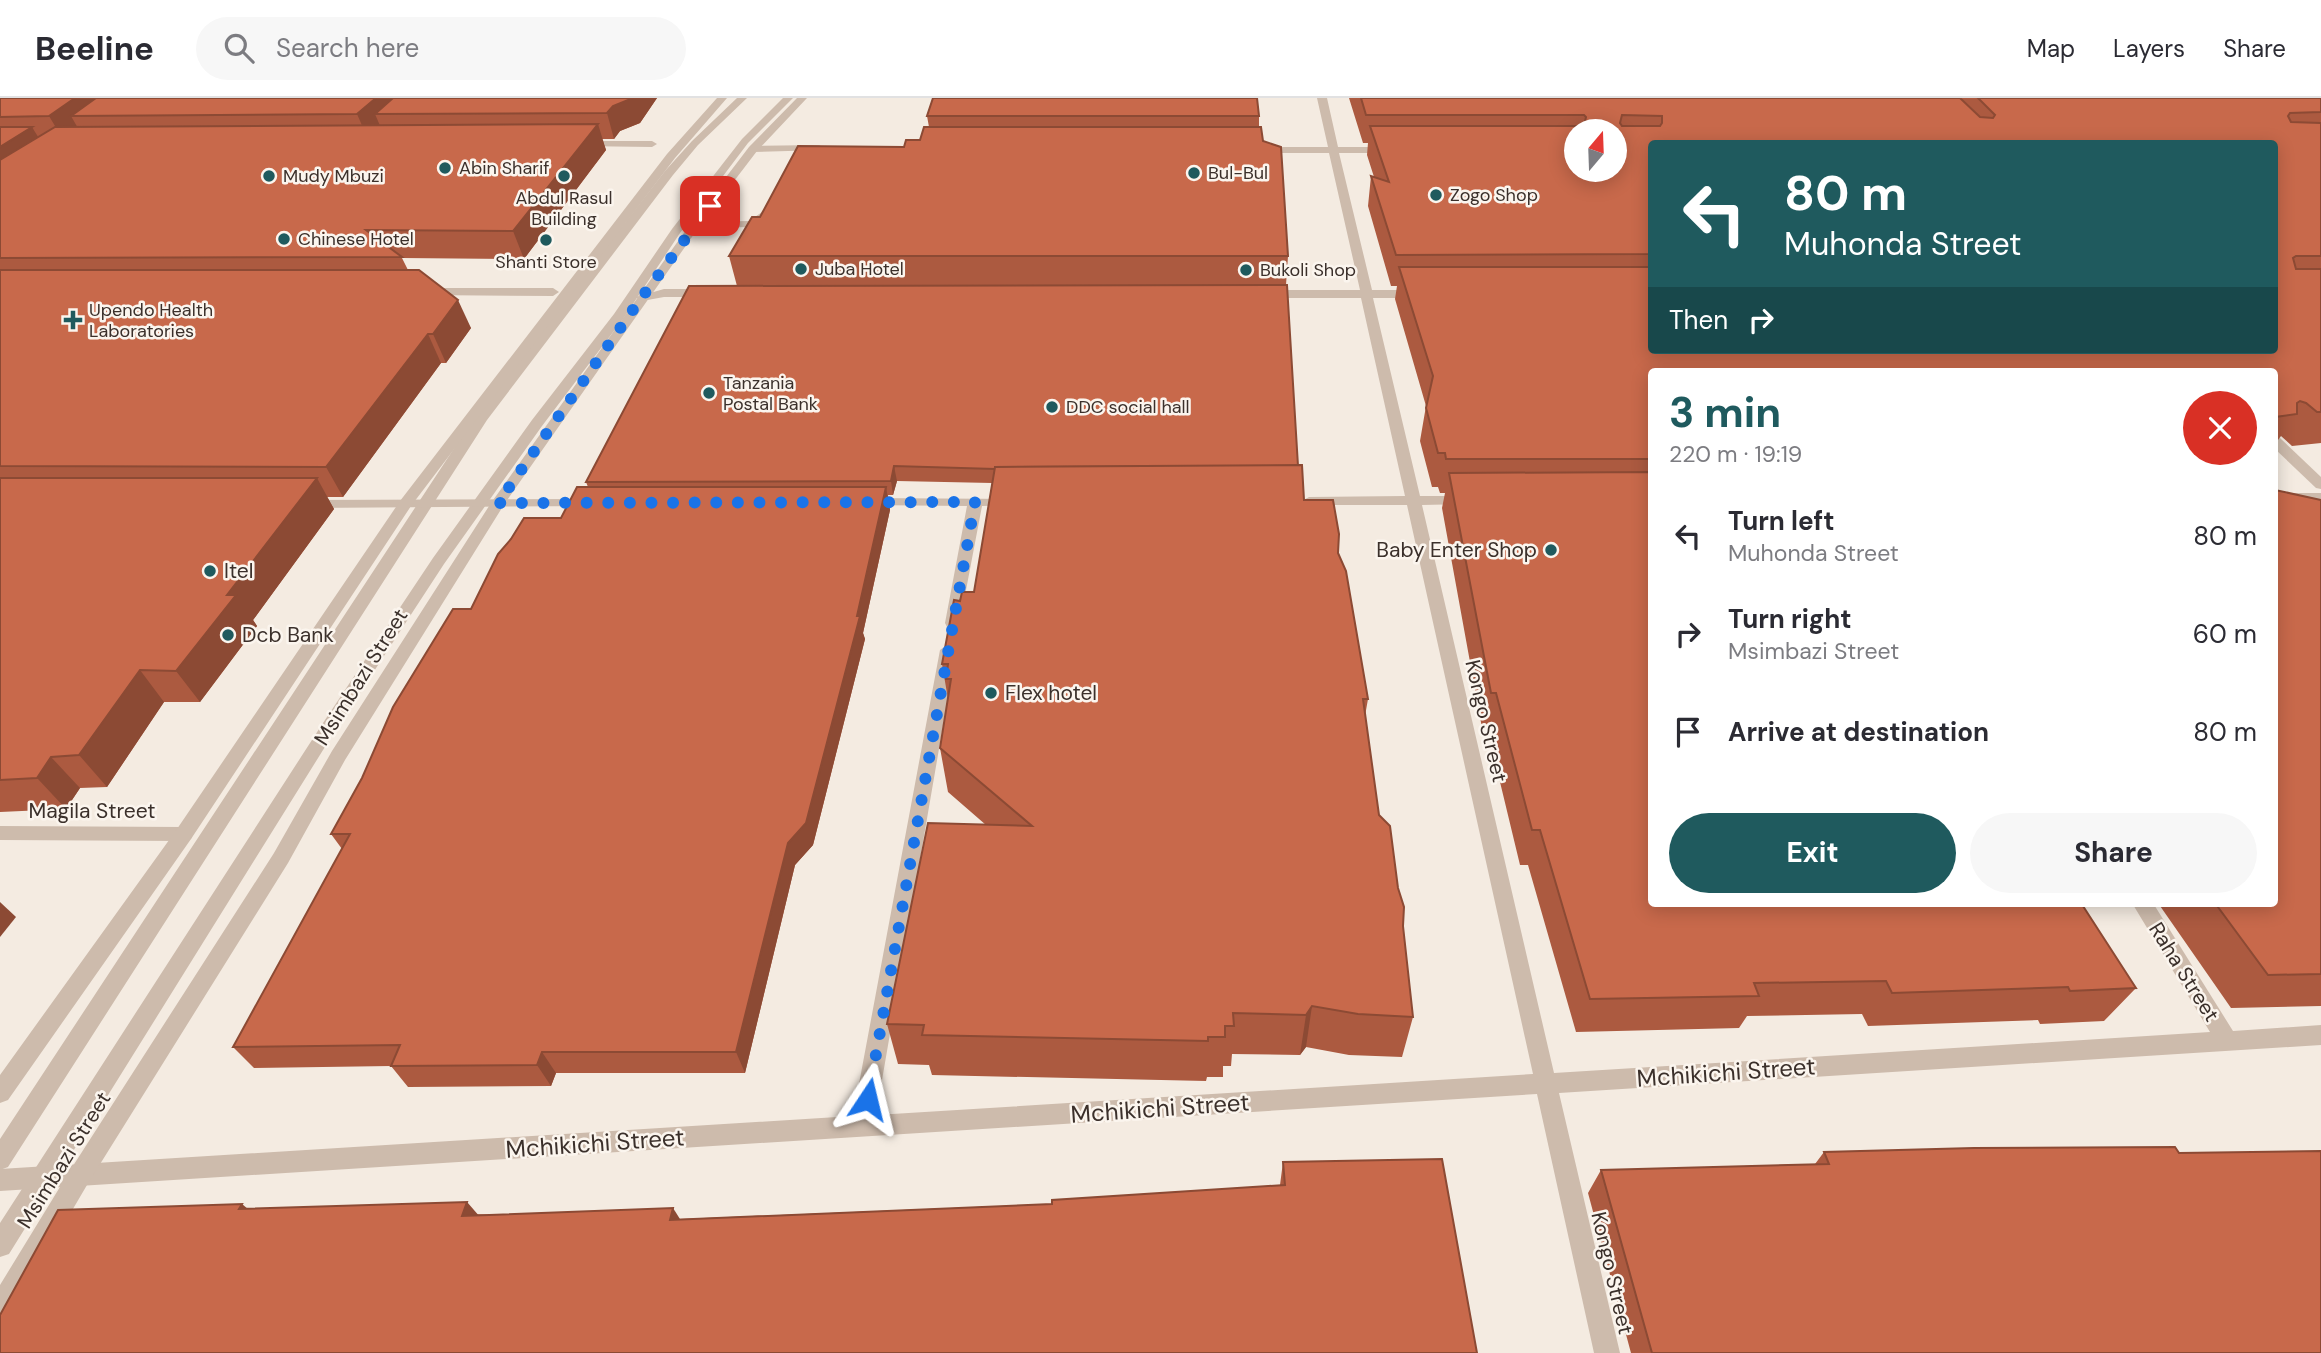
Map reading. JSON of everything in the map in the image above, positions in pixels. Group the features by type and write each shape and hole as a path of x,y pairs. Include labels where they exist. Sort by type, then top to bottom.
{"street":[{"path":"0,1093 184,834 405,504 671,156 722,98"},
{"path":"0,1159 481,418 669,173 742,98"},
{"path":"0,1245 327,730 479,503 618,316 676,231 745,141 788,98"},
{"name":"Msimbazi Street","path":"0,1309 79,1177 282,858 338,756 498,503 695,225 753,149 802,98"},
{"name":"Kongo Street","path":"1322,98 1607,1353"},
{"path":"569,144 652,144"},
{"path":"753,149 802,153 831,149"},
{"path":"1238,150 1401,150"},
{"path":"695,225 752,224 775,204"},
{"path":"415,292 553,292"},
{"path":"642,297 664,293 719,293"},
{"path":"1256,294 1434,294"},
{"path":"2278,444 2321,485"},
{"path":"2278,497 2321,497"},
{"path":"1290,501 1479,500"},
{"path":"852,502 1030,502"},
{"path":"863,1126 975,502"},
{"path":"290,504 606,503"},
{"name":"Magila Street","path":"0,833 184,834"},
{"name":"Raha Street","path":"2144,907 2227,1041"},
{"name":"Mchikichi Street","path":"0,1180 2321,1035"}],"building":[{"path":"0,98 75,98 49,116 0,117"},
{"path":"96,98 376,98 357,114 71,116"},
{"path":"393,98 633,98 613,106 607,113 375,114"},
{"path":"933,98 1257,98 1259,116 927,116"},
{"path":"1361,98 1960,98 1980,117 1993,118 1995,115 1978,98 2321,98 2321,112 2290,113 2288,116 2291,122 2321,123 2321,256 2293,258 2296,269 2321,269 2321,412 2300,401 2297,403 2297,414 2278,417 2278,368 1648,368 1648,459 1446,459 1445,453 1438,453 1426,408 1433,376 1399,267 1648,267 1648,354 2278,354 2278,140 1648,140 1648,254 1396,255 1371,176 1389,182 1370,126 1564,126 1564,182 1628,182 1628,126 1660,126 1662,116 1622,115 1621,119 1366,115"},
{"path":"598,124 513,231 366,230 402,257 0,258 0,160 55,127"},
{"path":"0,127 32,127 0,147"},
{"path":"924,127 1261,127 1263,141 1281,147 1288,256 729,256 752,217 760,217 798,146 904,147 906,140 920,140"},
{"path":"0,270 419,270 458,300 433,334 428,334 326,467 0,466"},
{"name":"DDC social hall","path":"1287,285 1298,466 995,469 894,466 891,481 586,482 689,286"},
{"path":"1302,465 1304,500 1333,500 1339,534 1338,553 1346,571 1368,699 1363,699 1379,815 1390,826 1398,888 1404,907 1403,926 1413,1017 1358,1014 1312,1006 1306,1015 1233,1013 1234,1026 1225,1026 1225,1037 1208,1037 1208,1041 922,1035 924,1025 887,1024 928,823 1032,826 940,748 951,679 946,679 948,664 942,664 954,600 960,601 962,592 974,592 995,467"},
{"path":"1648,472 1648,907 2084,907 2136,988 2070,991 2068,987 1892,993 1886,981 1754,983 1759,996 1590,999 1540,830 1532,830 1496,693 1491,693 1449,473"},
{"path":"0,478 317,478 227,595 236,595 176,671 140,670 79,755 51,757 37,778 0,780"},
{"path":"577,487 886,487 857,616 860,616 806,823 788,843 736,1052 542,1052 537,1065 391,1066 400,1045 233,1047 350,834 331,834 362,778 393,707 453,609 471,609 498,554 524,518 561,518"},
{"path":"2278,491 2321,500 2321,974 2268,975 2218,907 2278,907"},
{"path":"2175,1147 2179,1153 2321,1151 2321,1353 1652,1353 1601,1170 1829,1164 1824,1152"},
{"path":"1442,1159 1477,1353 0,1353 0,1315 58,1210 242,1204 239,1209 467,1202 462,1216 673,1208 670,1220 1052,1204 1052,1200 1285,1185 1283,1162"}],"place":[{"name":"Abin Sharif","path":"445,168"},
{"name":"Bul-Bul","path":"1194,173"},
{"name":"Mudy Mbuzi","path":"269,176"},
{"name":"Abdul Rasul Building","path":"564,176"},
{"name":"Zogo Shop","path":"1436,195"},
{"name":"Chinese Hotel","path":"284,239"},
{"name":"Shanti Store","path":"546,240"},
{"name":"Juba Hotel","path":"801,269"},
{"name":"Bukoli Shop","path":"1246,270"},
{"name":"Upendo Health Laboratories","path":"73,320"},
{"name":"Tanzania Postal Bank","path":"709,393"},
{"name":"DDC social hall","path":"1052,407"},
{"name":"Baby Enter Shop","path":"1551,550"},
{"name":"Itel","path":"210,571"},
{"name":"Dcb Bank","path":"228,635"},
{"name":"Flex hotel","path":"991,693"}],"route":[{"path":"710,206 642,297 498,503 975,502 868,1099"}]}
